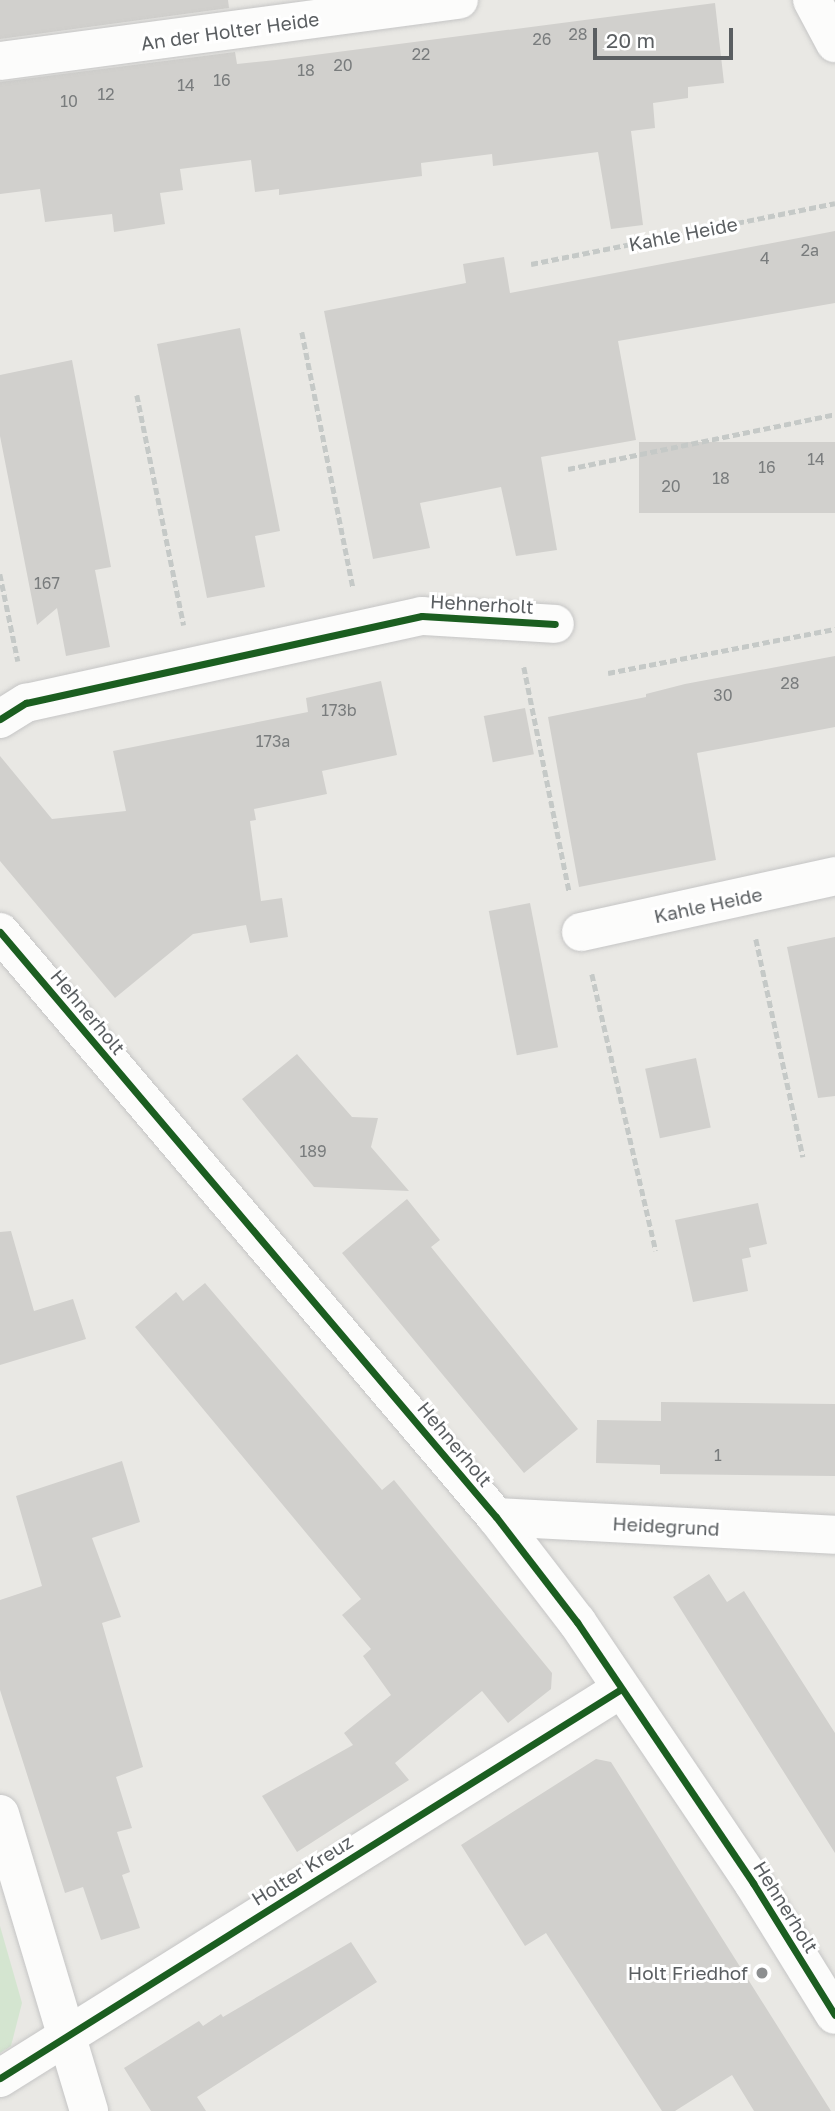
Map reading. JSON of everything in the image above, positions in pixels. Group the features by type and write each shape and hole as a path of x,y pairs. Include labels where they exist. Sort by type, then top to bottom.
{"street":[{"name":"An der Holter Heide","path":"0,61 459,0"},
{"path":"812,0 835,43"},
{"name":"Hehnerholt","path":"13,711 192,667 422,616 555,624"},
{"name":"Kahle Heide","path":"582,932 835,876"},
{"name":"Hehnerholt","path":"0,932 496,1517 621,1689 835,2015"},
{"name":"Heidegrund","path":"496,1517 835,1535"},
{"name":"Holter Kreuz","path":"0,2078 621,1689"},
{"path":"0,1814 89,2111"}],"path":[{"path":"302,332 361,629"},
{"path":"137,395 192,667"},
{"path":"568,469 835,414"},
{"path":"0,574 13,711"},
{"path":"515,621 564,872 582,932 656,1251"},
{"path":"608,673 835,629"},
{"path":"747,897 803,1157"}],"green space":[{"path":"0,1926 22,2003 11,2046 0,2053"}],"building":[{"path":"0,0 228,0 229,8 0,39"},
{"path":"715,3 724,83 688,87 688,98 653,103 655,128 631,131 643,225 611,229 598,152 493,166 492,154 421,163 422,176 279,195 279,189 255,192 251,160 180,169 183,190 160,193 165,224 114,232 112,214 45,222 40,189 0,194 0,82 235,52 237,64 276,60"},
{"path":"835,231 835,303 618,341 636,440 541,457 557,550 516,556 501,487 420,503 430,548 373,559 324,311 466,283 463,264 504,257 510,293"},
{"path":"240,328 280,531 255,536 265,587 207,598 157,344"},
{"path":"72,360 111,567 95,570 110,647 66,656 57,608 37,625 0,436 0,375"},
{"path":"639,442 835,442 835,513 639,513"},
{"path":"835,656 835,727 697,753 716,860 579,887 548,717 646,697 646,694 685,684"},
{"path":"381,681 397,755 322,771 327,794 254,809 256,820 250,821 261,901 282,898 288,937 250,943 246,925 193,934 115,998 0,861 0,756 52,819 126,811 113,751 308,712 306,698"},
{"path":"525,708 534,754 493,762 484,716"},
{"path":"530,903 558,1047 517,1055 489,911"},
{"path":"835,937 835,1096 818,1098 787,947"},
{"path":"297,1054 352,1117 378,1118 371,1147 409,1191 314,1187 242,1099"},
{"path":"696,1058 711,1127 660,1138 645,1069"},
{"path":"407,1199 440,1240 431,1247 578,1429 524,1473 342,1253"},
{"path":"758,1203 767,1244 749,1248 751,1257 742,1259 748,1291 693,1302 675,1220"},
{"path":"11,1231 34,1311 73,1299 86,1339 0,1365 0,1232"},
{"path":"205,1283 382,1490 394,1480 552,1673 551,1689 508,1723 482,1691 395,1763 409,1780 297,1852 262,1796 353,1745 344,1733 391,1695 363,1656 371,1649 342,1615 361,1599 135,1327 176,1292 183,1301"},
{"path":"661,1402 835,1404 835,1476 660,1474 660,1465 596,1463 597,1420 661,1421"},
{"path":"122,1461 140,1522 92,1538 121,1617 102,1623 143,1767 116,1777 132,1828 117,1832 130,1872 122,1875 140,1928 101,1940 83,1887 65,1893 0,1690 0,1600 42,1586 16,1496"},
{"path":"709,1574 727,1602 744,1591 835,1733 835,1853 673,1597"},
{"path":"596,1759 611,1762 831,2111 754,2111 732,2075 675,2111 662,2111 546,1933 525,1946 461,1845"},
{"path":"351,1942 377,1982 197,2097 206,2111 151,2111 124,2068 199,2021 203,2026 221,2014 223,2017"}],"cycle path":[{"path":"0,719 26,703 422,616 555,624"},
{"path":"0,932 496,1517 577,1622 753,1883 835,2015"},
{"path":"0,2078 621,1689"}],"place":[{"name":"Holt Friedhof","path":"762,1973"}]}
